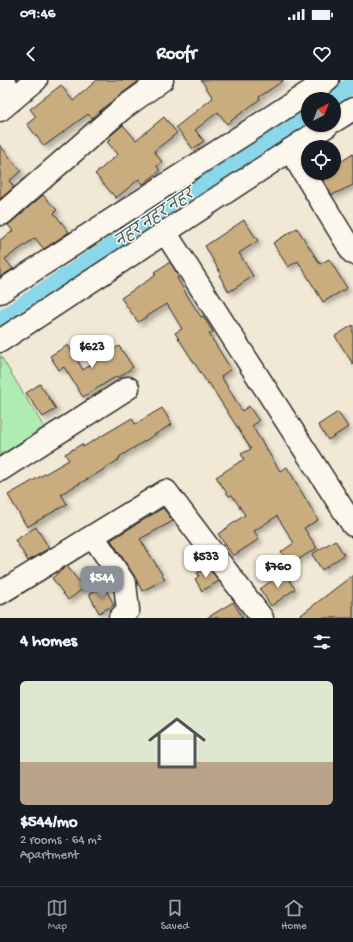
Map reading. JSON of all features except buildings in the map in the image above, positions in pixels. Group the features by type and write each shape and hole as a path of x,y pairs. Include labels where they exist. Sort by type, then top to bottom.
{"street":[{"path":"2,80 8,104 36,80"},
{"path":"2,214 122,108 162,80"},
{"path":"0,292 316,83"},
{"path":"341,116 353,108"},
{"path":"0,341 317,132"},
{"path":"290,150 353,253"},
{"path":"165,232 353,525"},
{"path":"0,470 128,388"},
{"path":"0,593 166,491 262,618"},
{"path":"93,536 125,584 128,610 120,618"}],"green space":[{"path":"0,355 47,432 0,460"}],"waterway":[{"name":"नहर नहर नहर","path":"341,92 353,84"},
{"name":"नहर नहर नहर","path":"0,320 301,119"}]}
